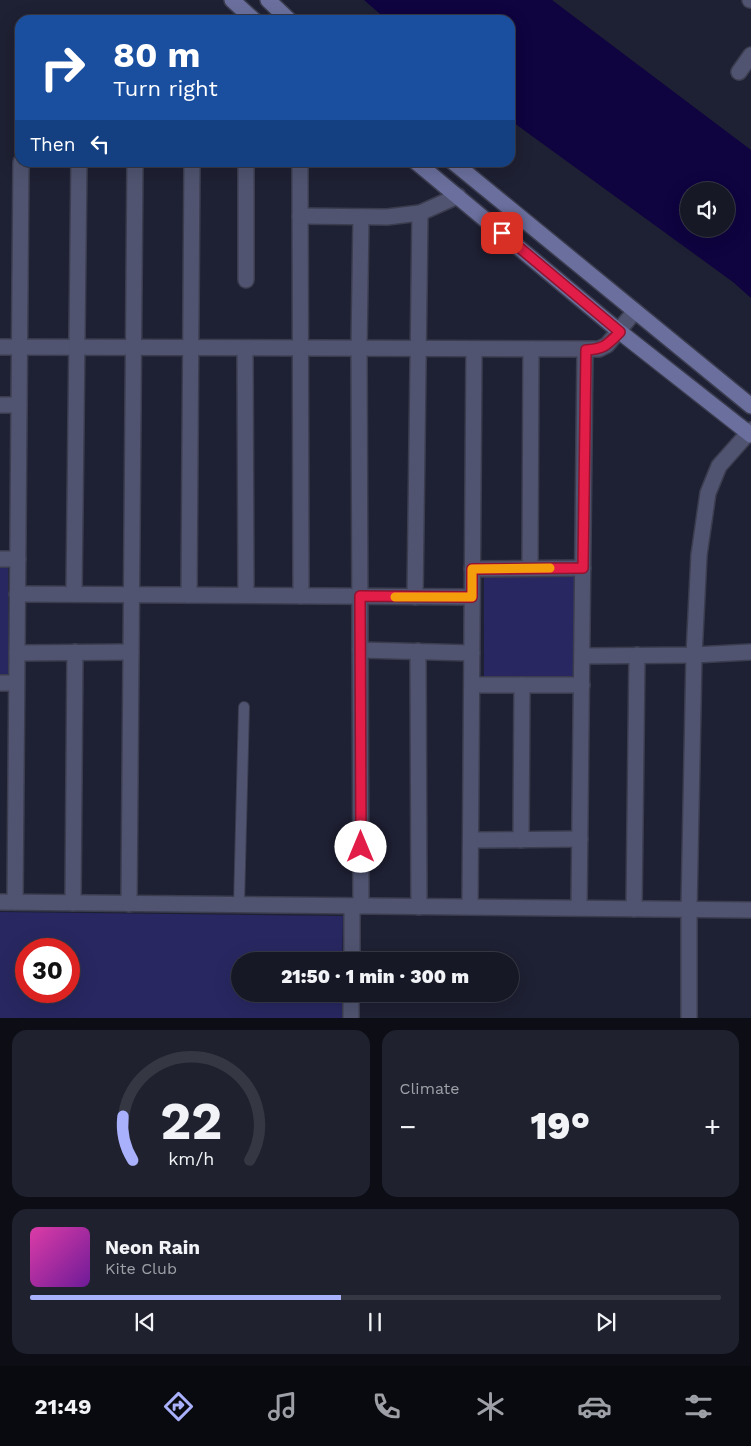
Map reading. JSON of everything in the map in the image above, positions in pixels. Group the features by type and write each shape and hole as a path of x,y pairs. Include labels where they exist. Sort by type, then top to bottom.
{"street":[{"path":"232,0 248,15"},
{"path":"268,0 284,15"},
{"path":"739,72 751,55"},
{"path":"21,167 17,653 7,902 751,910"},
{"path":"74,594 79,167"},
{"path":"128,904 135,167"},
{"path":"189,595 192,167"},
{"path":"246,167 246,280"},
{"path":"300,167 301,596"},
{"path":"422,167 620,332 750,433 719,466 708,493 699,554 694,655 689,1018"},
{"path":"459,167 751,406"},
{"path":"300,216 387,217 420,213 458,196"},
{"path":"415,597 420,213"},
{"path":"353,952 356,906 360,650 359,349 361,217"},
{"path":"0,347 586,350 599,349 607,345 620,332 635,311"},
{"path":"245,349 246,595"},
{"path":"530,568 531,349"},
{"path":"470,907 474,350"},
{"path":"579,908 586,350"},
{"path":"0,405 19,405"},
{"path":"0,559 18,559"},
{"path":"472,569 583,568"},
{"path":"17,594 472,597"},
{"path":"360,650 472,653"},
{"path":"418,651 420,907"},
{"path":"73,903 75,652"},
{"path":"17,653 131,652"},
{"path":"582,656 694,655 751,652"},
{"path":"634,909 637,655"},
{"path":"0,683 16,683"},
{"path":"472,685 582,685"},
{"path":"521,840 522,685"},
{"path":"471,840 580,839"},
{"path":"351,1018 352,1002"}],"lane":[{"path":"239,905 244,708"}],"shaded area":[{"path":"364,0 552,0 751,150 751,298 733,282 515,124 515,15 381,15"},
{"path":"0,566 8,566 8,678 0,678"},
{"path":"484,571 576,571 575,684 484,683"},
{"path":"0,912 343,916 342,952 231,952 231,1002 342,1002 342,1018 0,1018"}],"slow traffic":[{"path":"395,597 472,597 472,569 550,568"}],"route":[{"path":"361,847 360,596 472,597 472,569 583,568 586,350 599,349 607,345 620,332 502,233"}]}
